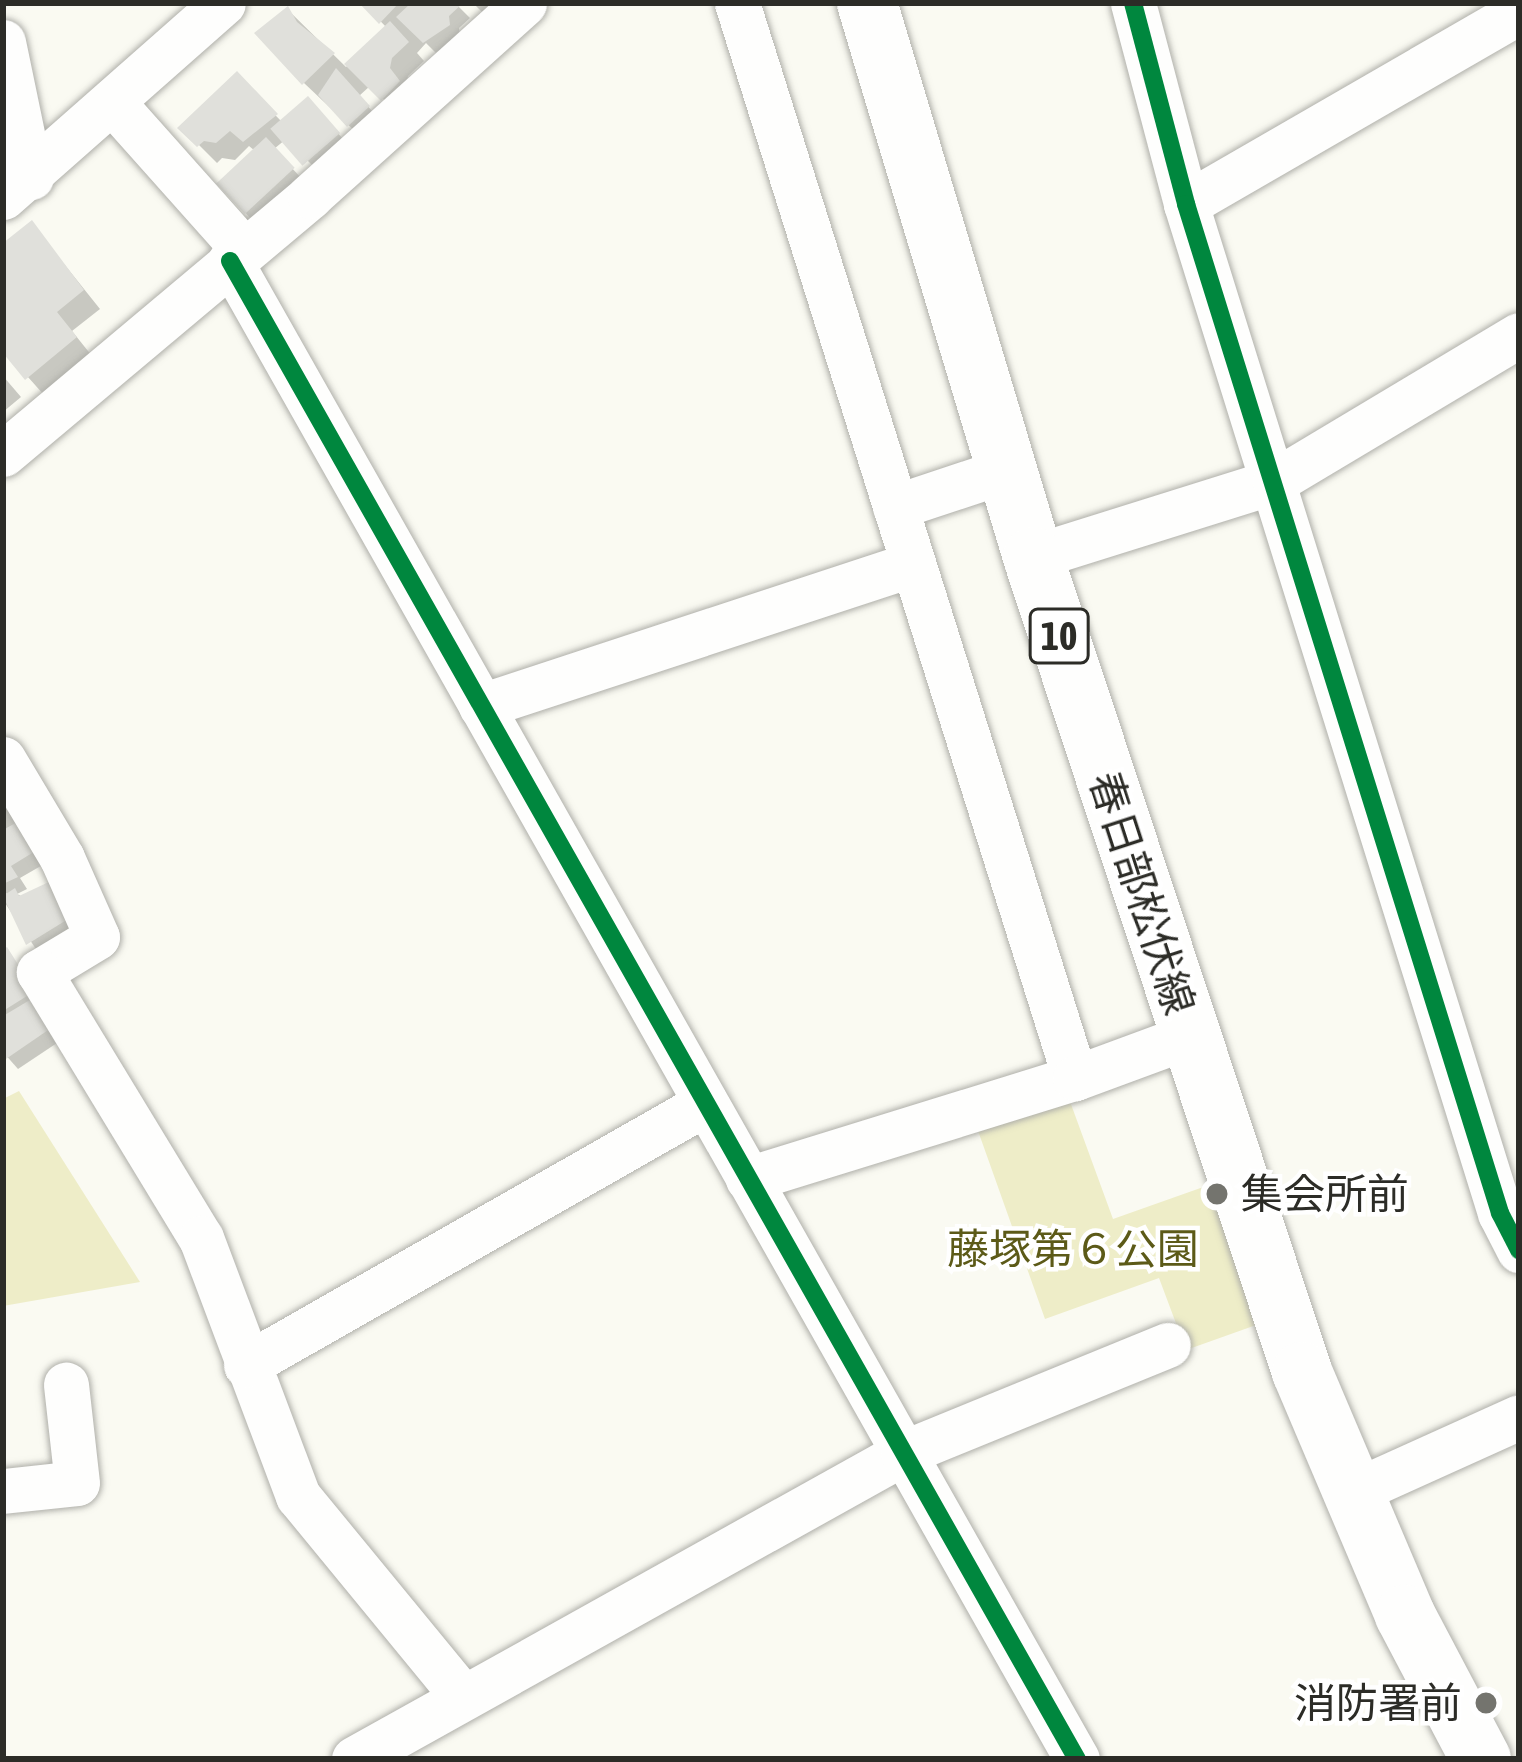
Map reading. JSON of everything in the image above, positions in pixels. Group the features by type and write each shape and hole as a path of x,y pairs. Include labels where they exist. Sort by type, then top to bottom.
{"main road":[{"name":"春日部松伏線","path":"867,3 1033,557 1302,1372 1405,1615 1480,1759"}],"street":[{"path":"17,187 223,3"},
{"path":"3,454 524,3"},
{"path":"736,3 1075,1078"},
{"path":"1132,3 1186,204 1500,1213 1519,1250"},
{"path":"1186,204 1519,13"},
{"path":"3,42 17,187"},
{"path":"114,104 237,256 481,706 1077,1759"},
{"path":"1033,557 1274,481 1519,335"},
{"path":"895,507 1006,470"},
{"path":"481,706 913,564"},
{"path":"3,759 62,858 97,937 39,972 100,1080 202,1238 298,1496 462,1696"},
{"path":"748,1179 1075,1078 1189,1036"},
{"path":"246,1365 706,1103"},
{"path":"354,1759 903,1453 1168,1345"},
{"path":"3,1491 76,1483 66,1385"},
{"path":"1351,1493 1519,1417"}],"green space":[{"path":"19,1091 140,1282 3,1306 3,1099"},
{"name":"藤塚第６公園","path":"1068,1096 1113,1219 1209,1185 1259,1324 1186,1350 1159,1278 1045,1319 977,1128"}],"building":[{"path":"359,3 399,3 379,24"},
{"path":"411,3 463,3 449,16 450,25 423,43 396,17"},
{"path":"288,6 297,22 335,53 302,85 254,33"},
{"path":"390,21 409,42 392,58 390,68 400,81 381,101 344,64"},
{"path":"336,68 370,106 347,127 318,95"},
{"path":"237,71 278,114 243,142 230,131 216,143 204,141 197,147 177,128"},
{"path":"308,96 340,133 302,166 270,129"},
{"path":"266,137 295,168 245,214 216,183"},
{"path":"32,220 84,290 57,312 77,337 25,380 3,353 3,243"},
{"path":"19,821 37,850 11,866 18,877 3,884 3,830"},
{"path":"53,880 73,916 26,945 3,896 15,888 19,896"},
{"path":"7,947 35,991 3,1011 3,950"},
{"path":"35,997 54,1026 3,1061 3,1016"}],"cycle path":[{"path":"1133,3 1186,204 1500,1213 1519,1250"},
{"path":"230,261 1077,1759"}],"place":[{"name":"集会所前","path":"1217,1194"},
{"name":"消防署前","path":"1486,1703"}]}
